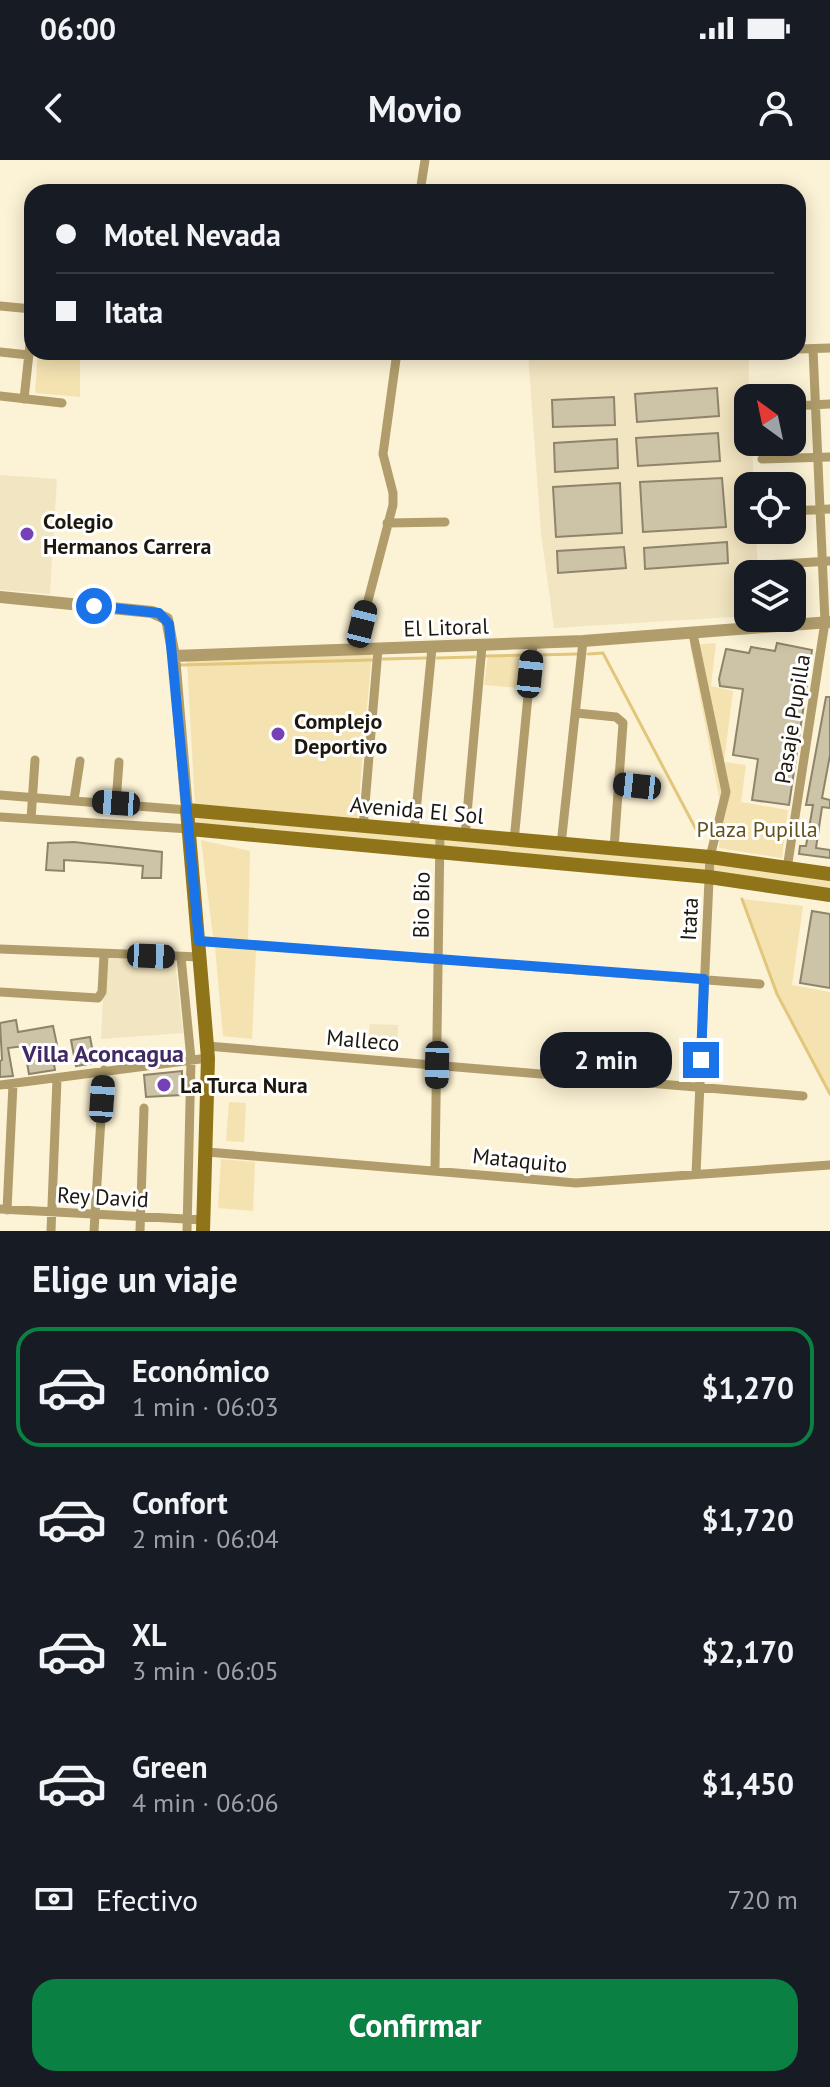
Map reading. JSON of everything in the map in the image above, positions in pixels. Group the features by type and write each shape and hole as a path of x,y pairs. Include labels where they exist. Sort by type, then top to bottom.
{"main road":[{"name":"Avenida El Sol","path":"187,810 710,857 830,874"},
{"path":"187,810 207,1052 203,1226"},
{"name":"Avenida El Sol","path":"190,829 709,877 830,895"}],"street":[{"path":"421,184 425,160"},
{"path":"0,306 24,308"},
{"path":"806,349 830,348"},
{"name":"Pasaje Pupilla","path":"787,869 828,622 825,510 818,457 813,349"},
{"path":"0,352 24,354"},
{"path":"24,399 28,360"},
{"path":"355,650 393,493 383,454 396,360"},
{"path":"0,396 62,403"},
{"path":"806,405 830,404"},
{"path":"762,459 830,457"},
{"path":"387,523 445,522"},
{"path":"806,562 827,561"},
{"path":"0,597 159,613 169,624 187,810"},
{"name":"El Litoral","path":"174,656 533,644 828,622"},
{"name":"Itata","path":"693,634 726,792 710,857 696,1174"},
{"path":"561,845 583,641"},
{"path":"514,841 533,644"},
{"path":"465,836 482,646"},
{"path":"414,832 432,648"},
{"path":"363,828 378,649"},
{"path":"576,713 620,719 623,723 614,849"},
{"path":"31,819 35,760"},
{"path":"74,800 80,761"},
{"path":"116,803 119,762"},
{"path":"619,784 655,788"},
{"name":"Avenida El Sol","path":"0,795 187,810"},
{"name":"Avenida El Sol","path":"0,817 190,829"},
{"name":"Bio Bio","path":"435,1169 440,834"},
{"path":"199,941 760,984"},
{"path":"0,949 200,957"},
{"path":"0,992 98,998 102,992 104,955"},
{"path":"181,957 191,1059 187,1231"},
{"name":"Malleco","path":"0,1085 191,1059 207,1052 437,1065 803,1096"},
{"path":"94,1231 104,1070"},
{"path":"51,1231 57,1079"},
{"path":"3,1210 13,1084"},
{"path":"140,1231 144,1108"},
{"name":"Mataquito","path":"207,1152 576,1183 830,1165"},
{"name":"Rey David","path":"3,1210 188,1219 203,1226"}],"shaded area":[{"path":"529,360 749,360 749,384 734,384 734,456 753,456 753,472 734,472 734,544 757,544 757,560 734,560 734,617 554,628 541,533"},
{"name":"Colegio Hermanos Carrera","path":"0,475 57,479 50,594 0,590"},
{"path":"105,958 175,961 183,1033 101,1039"},
{"path":"370,1024 398,1025 397,1052 361,1050 362,1044 368,1043"}],"green space":[{"path":"37,360 80,360 80,397 35,393"},
{"name":"Plaza Pupilla","path":"716,643 711,686 733,691 724,762 746,765 741,802 788,810 782,858 719,848 721,808 690,645"},
{"name":"Complejo Deportivo","path":"372,651 357,822 195,806 187,661"},
{"path":"524,655 518,688 484,685 488,656"},
{"path":"195,817 830,875 830,891 196,827"},
{"path":"201,840 250,851 248,940 213,937"},
{"path":"742,899 803,906 792,985 830,992 830,1093 777,994"},
{"path":"215,947 256,950 252,1039 223,1036"},
{"path":"229,1102 246,1103 244,1142 226,1141"},
{"path":"221,1159 255,1162 253,1211 218,1208"}],"building":[{"path":"717,388 719,416 637,422 635,394"},
{"path":"614,397 615,425 553,427 552,400"},
{"path":"718,433 720,461 638,466 636,438"},
{"path":"617,439 618,468 555,472 554,443"},
{"path":"722,478 726,527 643,532 640,482"},
{"path":"620,483 622,533 556,537 553,487"},
{"path":"727,542 728,563 645,569 644,548"},
{"path":"624,547 626,568 558,573 557,551"},
{"path":"777,643 812,650 789,805 752,800 758,759 733,755 743,689 720,686 719,679 726,649 749,653 751,647 775,651"},
{"path":"826,697 830,697 830,755 822,798 830,800 830,808 822,807 816,848 830,850 830,858 799,854 800,846 806,846 813,805 806,805"},
{"path":"74,842 162,852 161,878 142,878 143,866 109,863 64,860 64,871 46,870 48,843"},
{"path":"812,911 830,914 830,988 800,983"},
{"path":"16,1020 18,1032 53,1026 57,1045 51,1046 55,1070 29,1074 24,1046 8,1048 13,1076 0,1077 0,1023"},
{"path":"90,1037 95,1063 76,1066 71,1040"},
{"name":"La Turca Nura","path":"182,1071 182,1095 146,1097 144,1075"}],"waterway":[{"path":"588,654 603,653 699,835"},
{"path":"538,655 577,654"},
{"path":"486,656 527,655"},
{"path":"437,658 475,657"},
{"path":"383,659 426,658"},
{"path":"181,665 372,660"},
{"path":"742,899 777,994 830,1094"}],"place":[{"name":"Colegio Hermanos Carrera","path":"27,534"},
{"name":"Complejo Deportivo","path":"278,734"},
{"name":"La Turca Nura","path":"164,1085"}],"district":[{"name":"Villa Aconcagua","path":"103,1053"}],"route":[{"path":"94,606 159,613 169,624 199,941 704,979 701,1060"}]}
